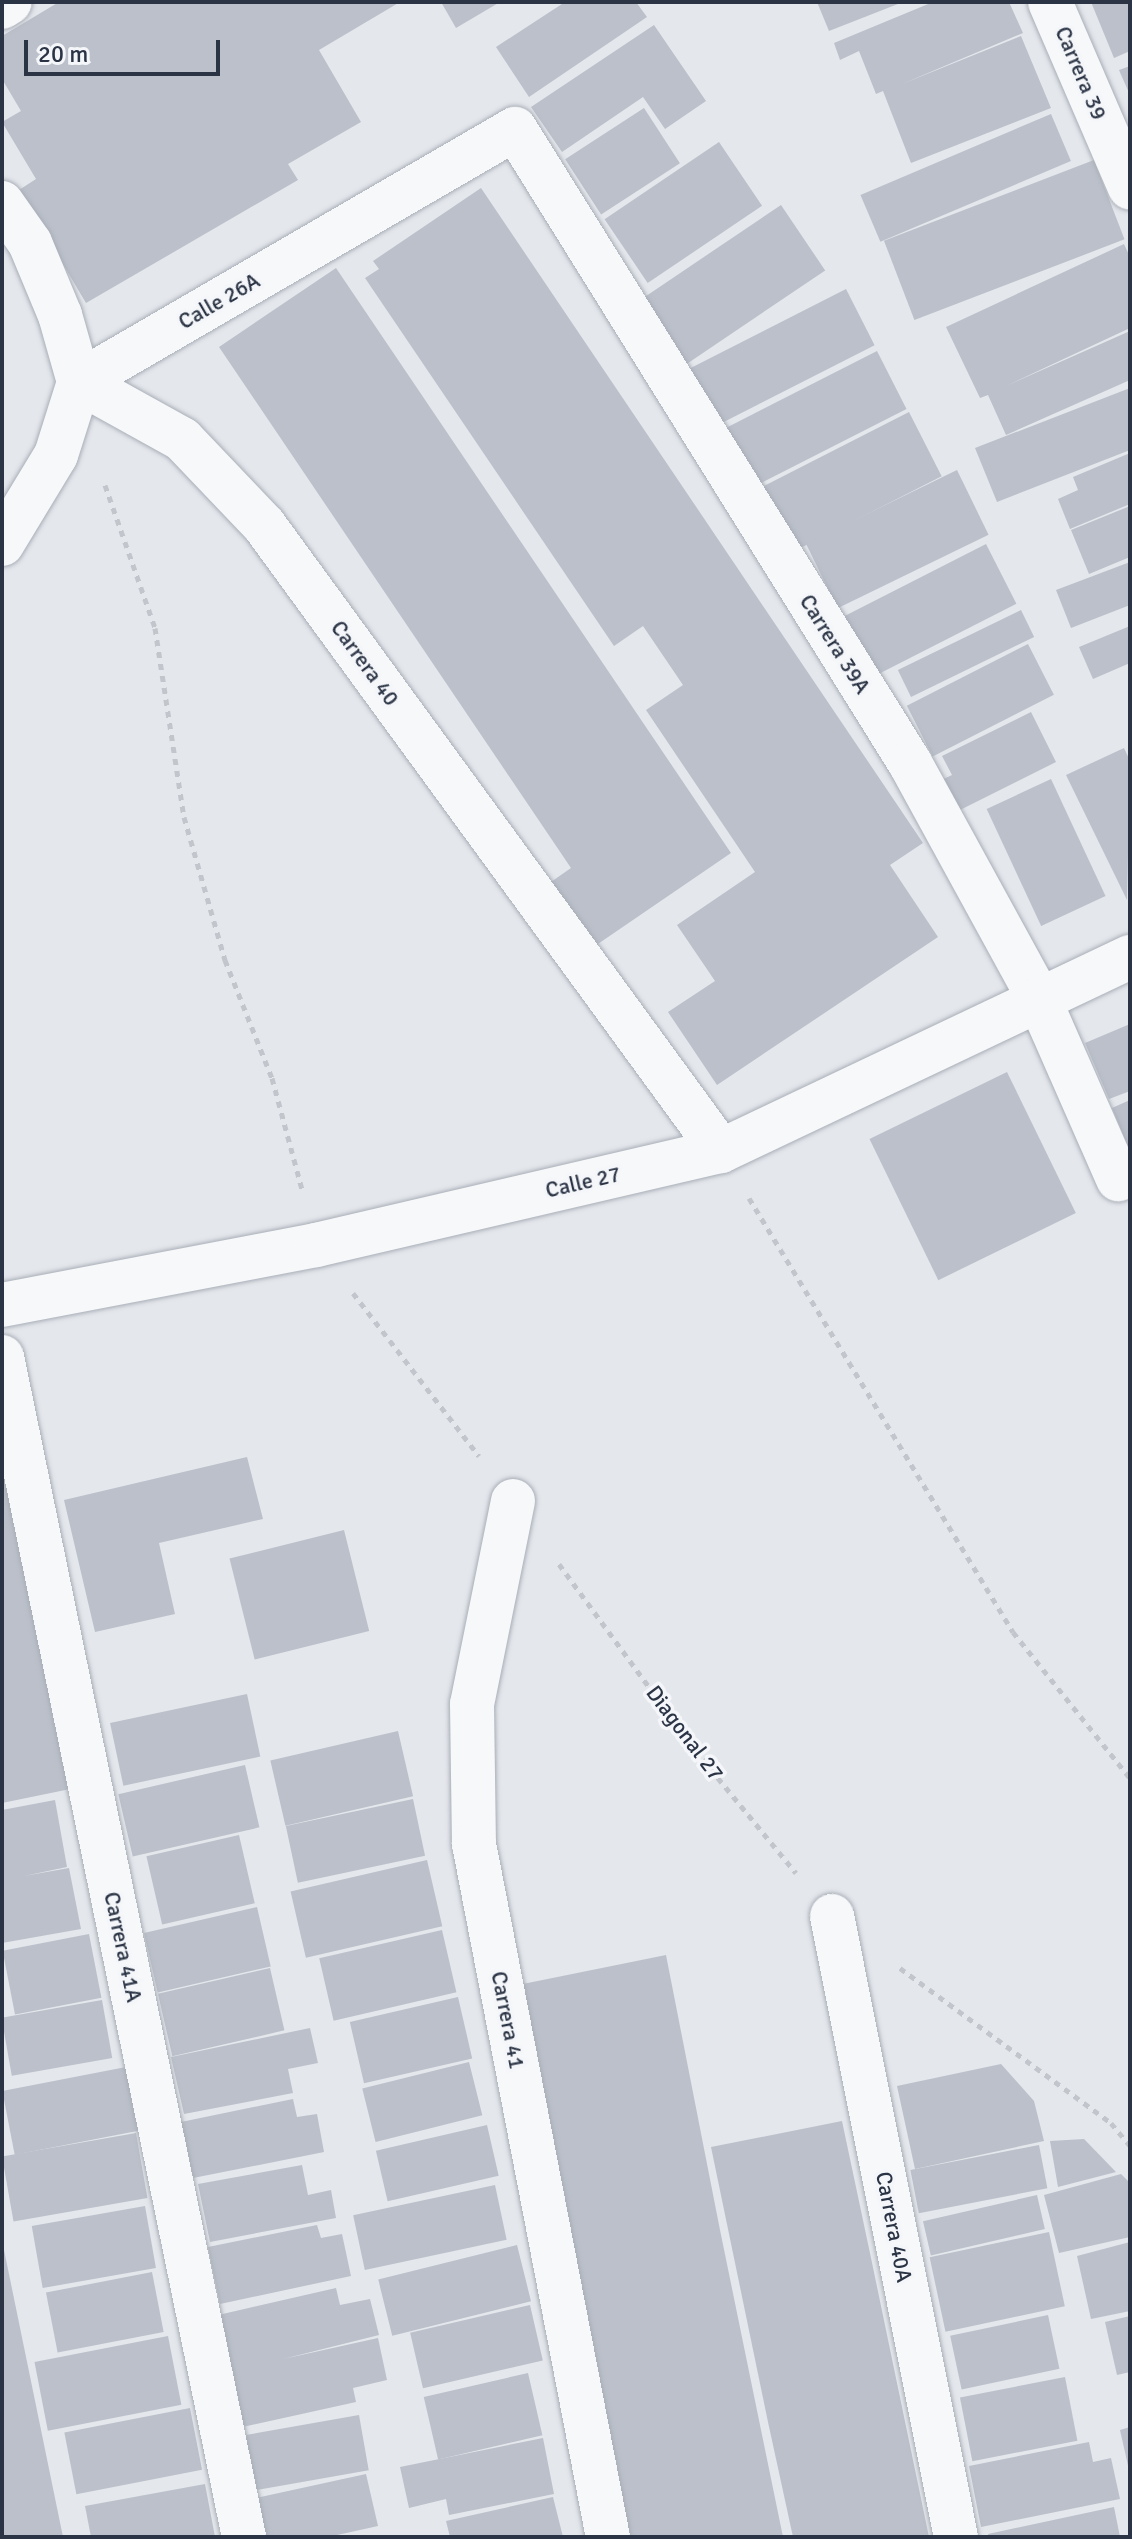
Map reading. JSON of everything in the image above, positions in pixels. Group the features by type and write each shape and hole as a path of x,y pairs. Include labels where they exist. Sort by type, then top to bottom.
{"street":[{"path":"2,7 10,2"},
{"name":"Carrera 39","path":"1050,2 1130,188"},
{"name":"Calle 26A","path":"79,382 515,129"},
{"name":"Carrera 39A","path":"515,129 910,763 1039,999 1118,1179"},
{"path":"2,203 30,243 60,315 79,382 56,455 2,544"},
{"name":"Carrera 40","path":"79,382 182,439 264,525 721,1151"},
{"name":"Calle 27","path":"2,1305 316,1245 721,1151 1130,957"},
{"name":"Carrera 41A","path":"2,1357 244,2537"},
{"name":"Carrera 41","path":"513,1501 472,1704 474,1844 608,2537"},
{"name":"Carrera 40A","path":"832,1916 956,2537"}],"path":[{"path":"102,471 117,530 155,628 184,817 225,960 272,1078 316,1245"},
{"path":"721,1151 1013,1632 1130,1778"},
{"name":"Diagonal 27","path":"316,1245 513,1501 695,1750 832,1916 1111,2123 1130,2146"}],"building":[{"path":"59,2 400,2 319,50 361,122 288,164 298,180 86,303 19,190 36,179 2,122 21,111 2,79 2,36"},
{"path":"441,2 500,2 456,28"},
{"path":"565,2 636,2 647,17 529,97 496,47"},
{"path":"817,2 903,2 829,31"},
{"path":"933,2 1009,2 1023,33 902,84 1021,36 1051,108 911,163 883,91 876,94 859,51 840,60 834,43"},
{"path":"1091,2 1130,2 1130,51 1114,58"},
{"path":"654,25 706,101 665,129 643,97 562,152 531,107"},
{"path":"1130,66 1130,95 1119,70"},
{"path":"644,108 680,163 601,215 565,159"},
{"path":"1051,114 1071,161 880,242 860,195"},
{"path":"719,142 762,206 648,283 605,219"},
{"path":"1094,160 1124,239 914,320 884,241"},
{"path":"481,188 923,843 890,865 938,937 717,1085 668,1012 715,981 677,925 755,872 646,710 683,685 643,626 614,646 365,278 379,269 373,261"},
{"path":"781,205 825,270 683,367 638,301"},
{"path":"1124,244 1130,257 1130,328 1006,386 1130,331 1130,380 1006,435 988,395 980,398 946,327"},
{"path":"336,268 731,853 592,948 548,884 571,868 219,347"},
{"path":"846,289 875,345 717,425 688,369"},
{"path":"877,351 907,409 751,488 722,430"},
{"path":"1130,388 1130,450 997,502 975,448"},
{"path":"909,412 942,476 790,553 758,489"},
{"path":"1130,453 1130,504 1070,529 1058,499 1078,490 1073,477"},
{"path":"957,470 989,535 838,608 806,544"},
{"path":"1130,506 1130,557 1089,574 1071,530"},
{"path":"986,544 1016,604 871,678 841,618"},
{"path":"1130,562 1130,605 1071,628 1056,590"},
{"path":"1021,610 1034,637 911,697 898,670"},
{"path":"1130,626 1130,663 1093,679 1079,647"},
{"path":"1028,644 1054,695 933,757 907,706"},
{"path":"1031,712 1056,762 952,814 937,782 952,775 942,756"},
{"path":"1124,748 1130,761 1127,900 1066,775"},
{"path":"1051,779 1106,896 1041,926 987,809"},
{"path":"1130,1024 1130,1091 1109,1099 1085,1043"},
{"path":"1007,1072 1076,1213 938,1280 869,1139"},
{"path":"1130,1100 1130,1151 1112,1108"},
{"path":"2,1452 80,1787 2,1803"},
{"path":"247,1457 263,1519 159,1543 175,1614 95,1632 64,1500"},
{"path":"344,1530 369,1631 255,1659 230,1559"},
{"path":"247,1694 260,1757 123,1786 110,1723"},
{"path":"398,1731 413,1796 285,1826 270,1760"},
{"path":"245,1765 259,1827 133,1857 118,1794"},
{"path":"413,1799 425,1856 298,1883 286,1826"},
{"path":"55,1800 67,1867 24,1876 69,1868 81,1929 2,1943 2,1810"},
{"path":"239,1835 255,1903 162,1925 146,1856"},
{"path":"427,1860 442,1926 306,1958 291,1891"},
{"path":"257,1907 271,1966 158,1993 144,1933"},
{"path":"442,1930 456,1992 334,2021 319,1958"},
{"path":"89,1934 101,1998 15,2015 3,1951"},
{"path":"666,1955 783,2537 618,2537 508,1987"},
{"path":"270,1968 284,2030 172,2056 158,1994"},
{"path":"458,1997 472,2058 364,2083 350,2022"},
{"path":"102,2000 112,2058 12,2076 2,2018"},
{"path":"310,2028 318,2063 288,2069 293,2093 184,2114 171,2057"},
{"path":"469,2062 482,2115 376,2142 362,2089"},
{"path":"1001,2064 1034,2101 1044,2141 915,2169 897,2086"},
{"path":"126,2067 138,2131 15,2155 2,2091"},
{"path":"293,2099 297,2117 317,2114 324,2152 193,2178 181,2122"},
{"path":"842,2121 929,2537 793,2537 768,2422 711,2147"},
{"path":"487,2125 499,2176 388,2201 376,2151"},
{"path":"136,2133 147,2198 14,2222 2,2157"},
{"path":"1084,2139 1116,2172 1058,2187 1050,2141"},
{"path":"1039,2145 1047,2188 919,2213 910,2170"},
{"path":"302,2165 308,2195 331,2190 336,2218 210,2242 198,2184"},
{"path":"1121,2174 1130,2183 1130,2237 1059,2253 1044,2195"},
{"path":"495,2185 507,2240 365,2270 353,2215"},
{"path":"1037,2195 1045,2229 931,2255 923,2221"},
{"path":"145,2206 156,2268 43,2288 32,2226"},
{"path":"317,2225 321,2238 342,2234 351,2276 220,2304 208,2247"},
{"path":"1049,2232 1065,2306 945,2332 930,2257"},
{"path":"1130,2242 1130,2311 1091,2319 1077,2256"},
{"path":"3,2245 63,2537 2,2537"},
{"path":"517,2245 531,2301 392,2336 378,2280"},
{"path":"152,2272 164,2332 58,2352 46,2293"},
{"path":"336,2288 340,2305 370,2299 379,2335 283,2359 378,2338 387,2380 353,2388 356,2402 238,2428 214,2316"},
{"path":"530,2305 543,2361 423,2388 410,2333"},
{"path":"1048,2315 1059,2369 962,2390 950,2336"},
{"path":"1130,2316 1130,2372 1117,2375 1105,2322"},
{"path":"168,2336 181,2405 48,2431 34,2362"},
{"path":"528,2373 542,2435 438,2459 424,2397"},
{"path":"1065,2377 1077,2441 972,2461 960,2397"},
{"path":"190,2408 202,2470 76,2494 64,2432"},
{"path":"359,2415 369,2470 240,2493 230,2438"},
{"path":"1130,2427 1130,2470 1129,2470 1120,2430"},
{"path":"543,2438 554,2494 449,2515 446,2499 409,2508 400,2467"},
{"path":"1089,2442 1093,2462 1111,2458 1120,2499 981,2527 969,2466"},
{"path":"366,2474 378,2526 328,2537 264,2537 256,2498"},
{"path":"205,2484 215,2537 91,2537 85,2506"},
{"path":"553,2497 563,2537 450,2537 446,2521"},
{"path":"1114,2507 1120,2537 989,2537 988,2534"}]}
